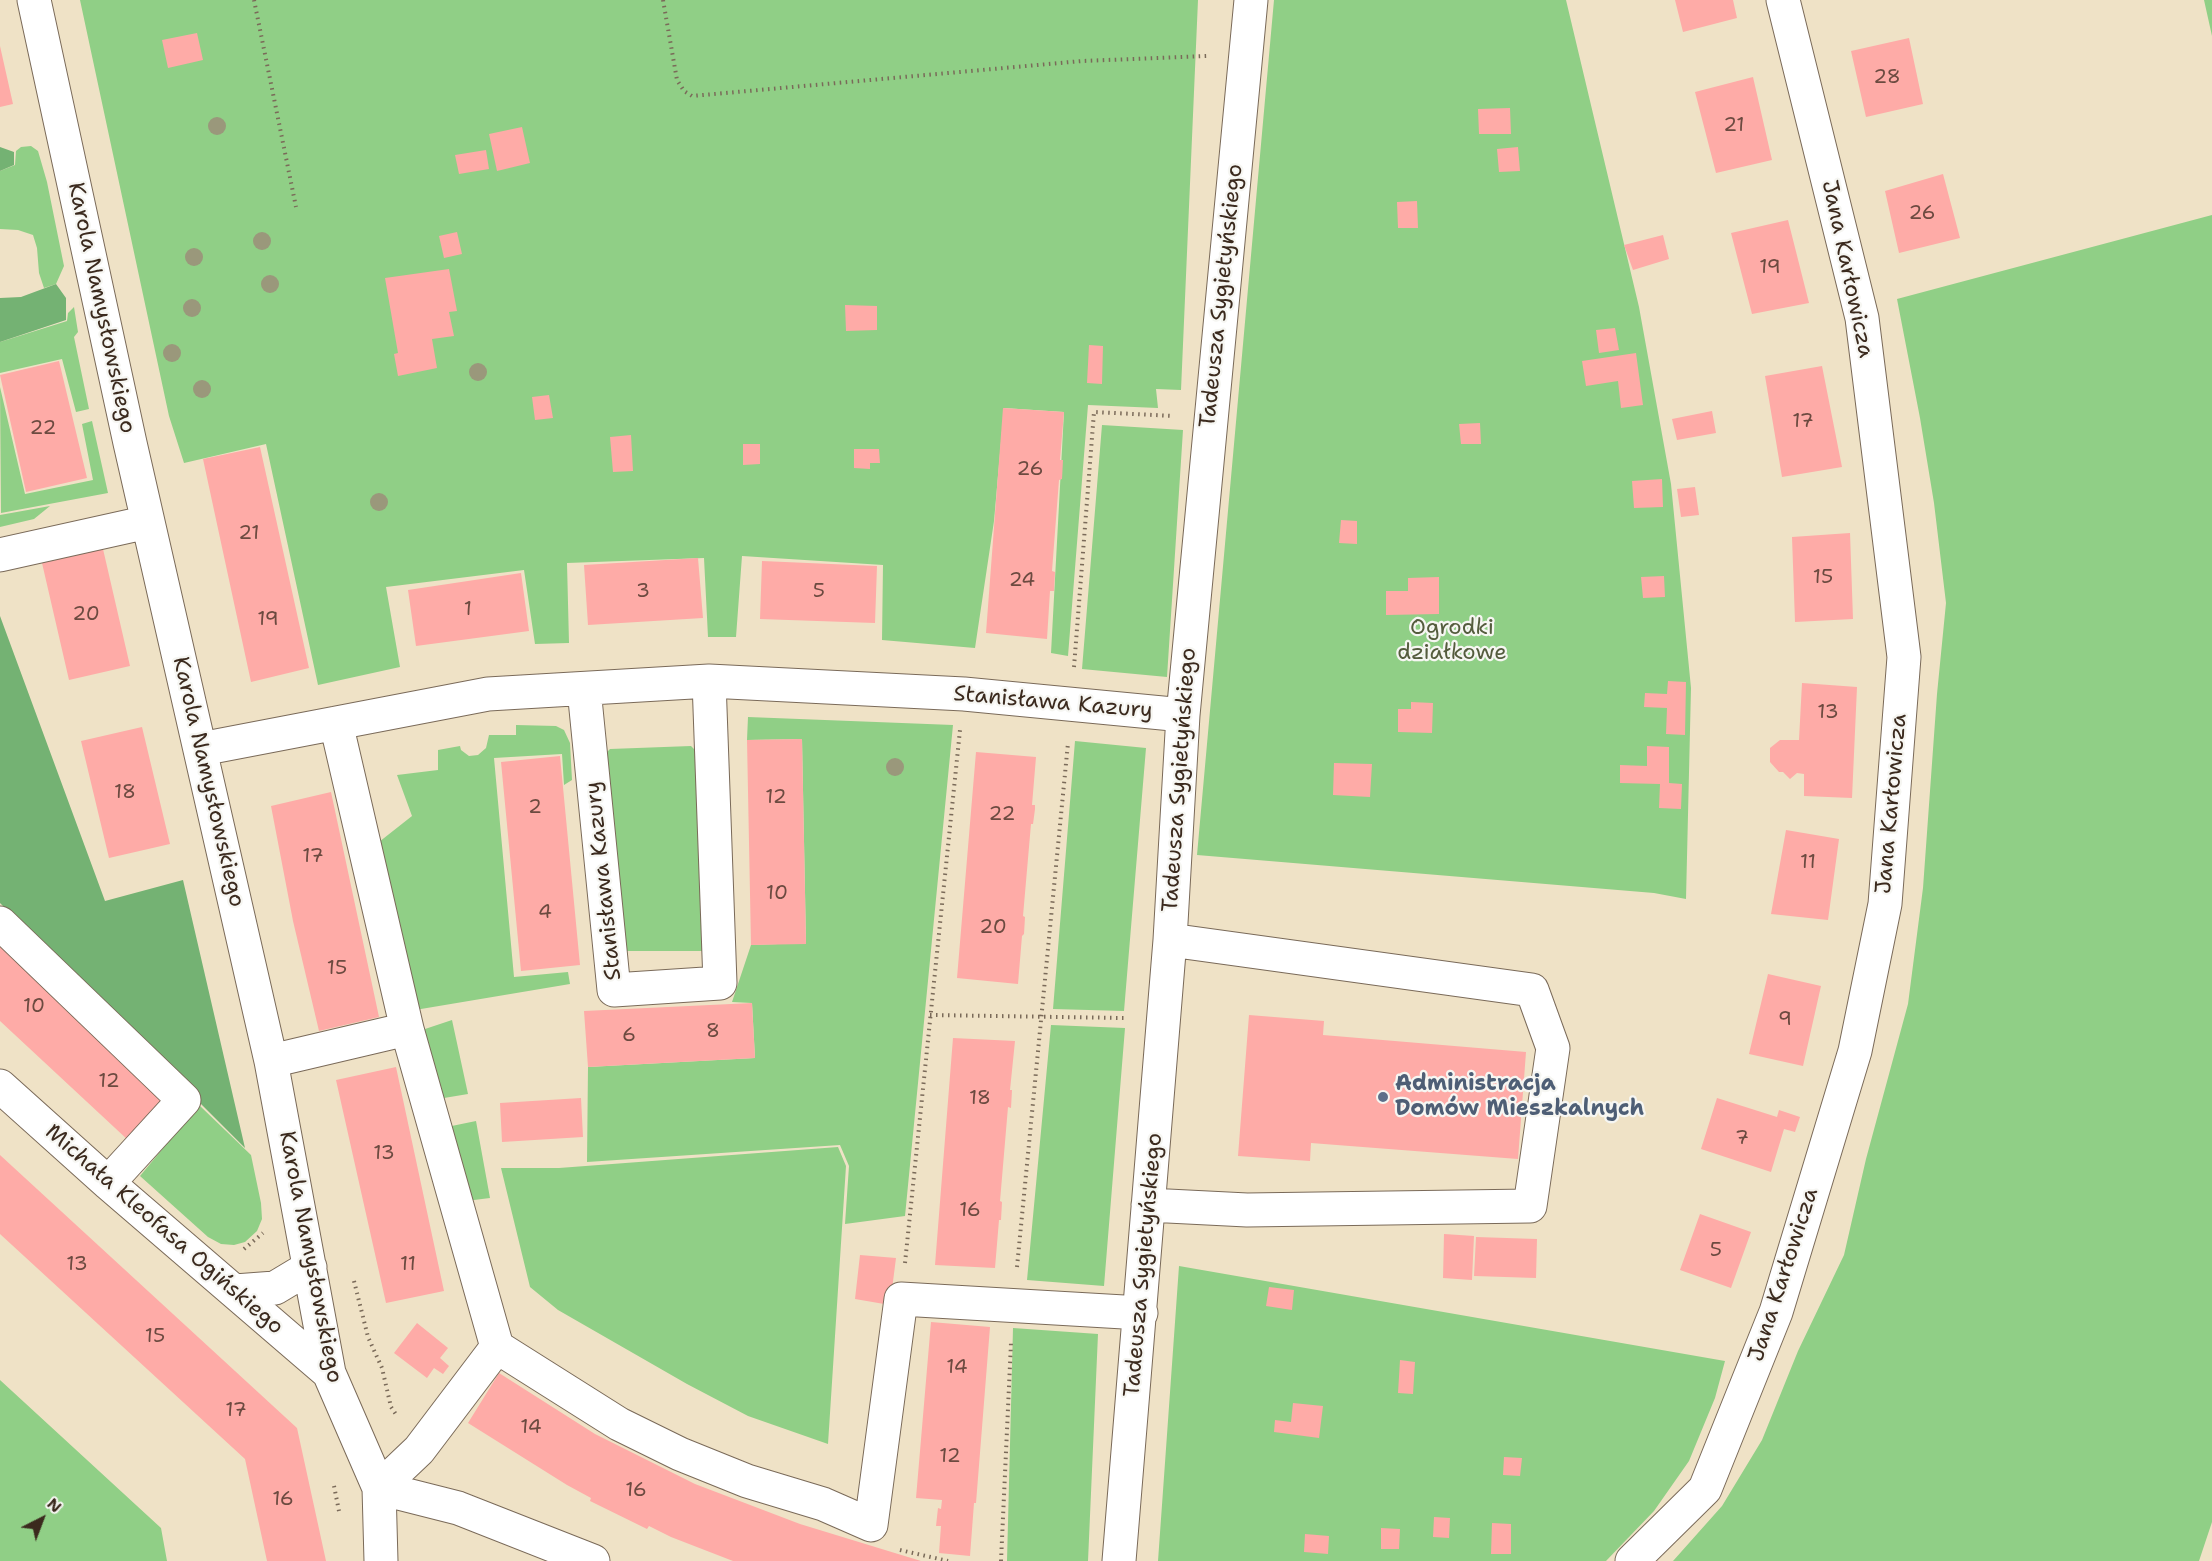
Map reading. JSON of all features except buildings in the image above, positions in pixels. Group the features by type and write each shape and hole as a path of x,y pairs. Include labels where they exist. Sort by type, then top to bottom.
{"street":[{"name":"Karola Namysłowskiego","path":"34,0 148,522 271,1061 329,1373 379,1488 381,1561"},
{"name":"Tadeusza Sygietyńskiego","path":"1119,1561 1170,940 1183,715 1251,0"},
{"name":"Jana Karłowicza","path":"1632,1561 1704,1489 1776,1312 1855,1051 1885,904 1904,657 1862,318 1783,0"},
{"path":"0,555 148,522"},
{"name":"Stanisława Kazury","path":"201,749 488,694 709,681 964,694 1183,715"},
{"name":"Stanisława Kazury","path":"584,689 614,990 720,983 709,681"},
{"path":"336,723 407,1029 497,1347 619,1424 680,1454 747,1481 822,1504 871,1525 901,1299 1141,1313"},
{"path":"0,923 184,1100 108,1183"},
{"path":"1148,1205 1247,1210 1530,1206 1553,1048 1532,990 1170,940"},
{"path":"271,1061 407,1029"},
{"name":"Michała Kleofasa Ogińskiego","path":"0,1086 108,1183 329,1373"},
{"path":"234,1291 275,1288 310,1267"},
{"path":"379,1488 423,1444 497,1347"},
{"path":"379,1488 458,1508 593,1561"}],"path":[{"path":"254,0 296,207"},
{"path":"663,0 677,80 684,91 692,96 1082,61 1209,56"},
{"path":"1001,1561 1013,1306 1071,705 1095,412 1210,418"},
{"path":"901,1299 964,694"},
{"path":"930,1015 1132,1019"},
{"path":"352,1272 368,1337 382,1368 391,1407 406,1431 423,1444"},
{"path":"333,1484 340,1517"}],"green space":[{"path":"80,0 1198,0 1181,390 1156,389 1158,408 1088,405 1068,656 1051,653 1064,412 1004,408 994,521 975,648 882,640 883,565 742,556 736,637 708,637 704,558 567,563 569,643 535,644 524,570 386,587 400,667 318,685 266,444 184,463 169,416"},
{"name":"Ogrodki działkowe","path":"1274,0 1566,0 1639,307 1671,484 1691,688 1686,899 1654,893 1197,855"},
{"path":"2204,0 2212,0 2212,36"},
{"path":"31,146 38,151 47,182 64,266 56,284 44,288 39,273 37,248 33,235 18,230 0,229 0,171 15,165 16,151 21,147"},
{"path":"0,147 14,152 14,165 0,171"},
{"path":"2212,215 2212,1522 2199,1561 1673,1561 1722,1506 1762,1440 1798,1351 1844,1255 1866,1159 1908,1004 1923,888 1946,603 1934,503 1897,299"},
{"path":"56,284 66,298 66,320 0,342 0,298 21,297"},
{"path":"74,307 78,332 74,337 89,409 76,412 62,359 0,373 0,342 67,321 68,313"},
{"path":"0,387 25,494 93,480 82,424 92,421 108,493 1,513"},
{"path":"1102,425 1183,430 1167,677 1082,669"},
{"path":"50,506 34,519 0,527 0,515"},
{"path":"0,616 105,901 183,880 245,1148 0,903"},
{"path":"748,717 953,725 905,1216 845,1224 849,1166 840,1145 587,1162 588,1067 755,1058 752,1003 732,1002 751,945 806,943 802,739 747,740"},
{"path":"516,725 556,726 564,730 570,743 572,780 564,785 562,754 494,758 514,977 568,972 570,984 415,1010 379,842 412,816 397,775 438,770 438,750 460,746 461,750 469,756 478,755 486,748 489,735 516,735"},
{"path":"1075,741 1146,748 1124,1011 1053,1009"},
{"path":"691,746 701,756 705,951 621,951 600,759 610,749"},
{"path":"452,1020 468,1094 432,1100 416,1032"},
{"path":"1051,1025 1125,1028 1104,1286 1027,1280"},
{"path":"199,1105 251,1155 262,1219 257,1231 245,1242 234,1245 221,1244 208,1237 140,1176"},
{"path":"476,1121 490,1198 458,1202 442,1128"},
{"path":"838,1147 846,1166 828,1444 748,1416 687,1384 558,1310 530,1287 501,1168 559,1168"},
{"path":"1179,1266 1725,1361 1715,1398 1689,1461 1654,1511 1606,1561 1158,1561"},
{"path":"1013,1328 1098,1334 1088,1561 1007,1561"},
{"path":"0,1380 161,1528 167,1561 0,1561"}],"place":[{"name":"Administracja Domów Mieszkalnych","path":"1383,1097"}]}
